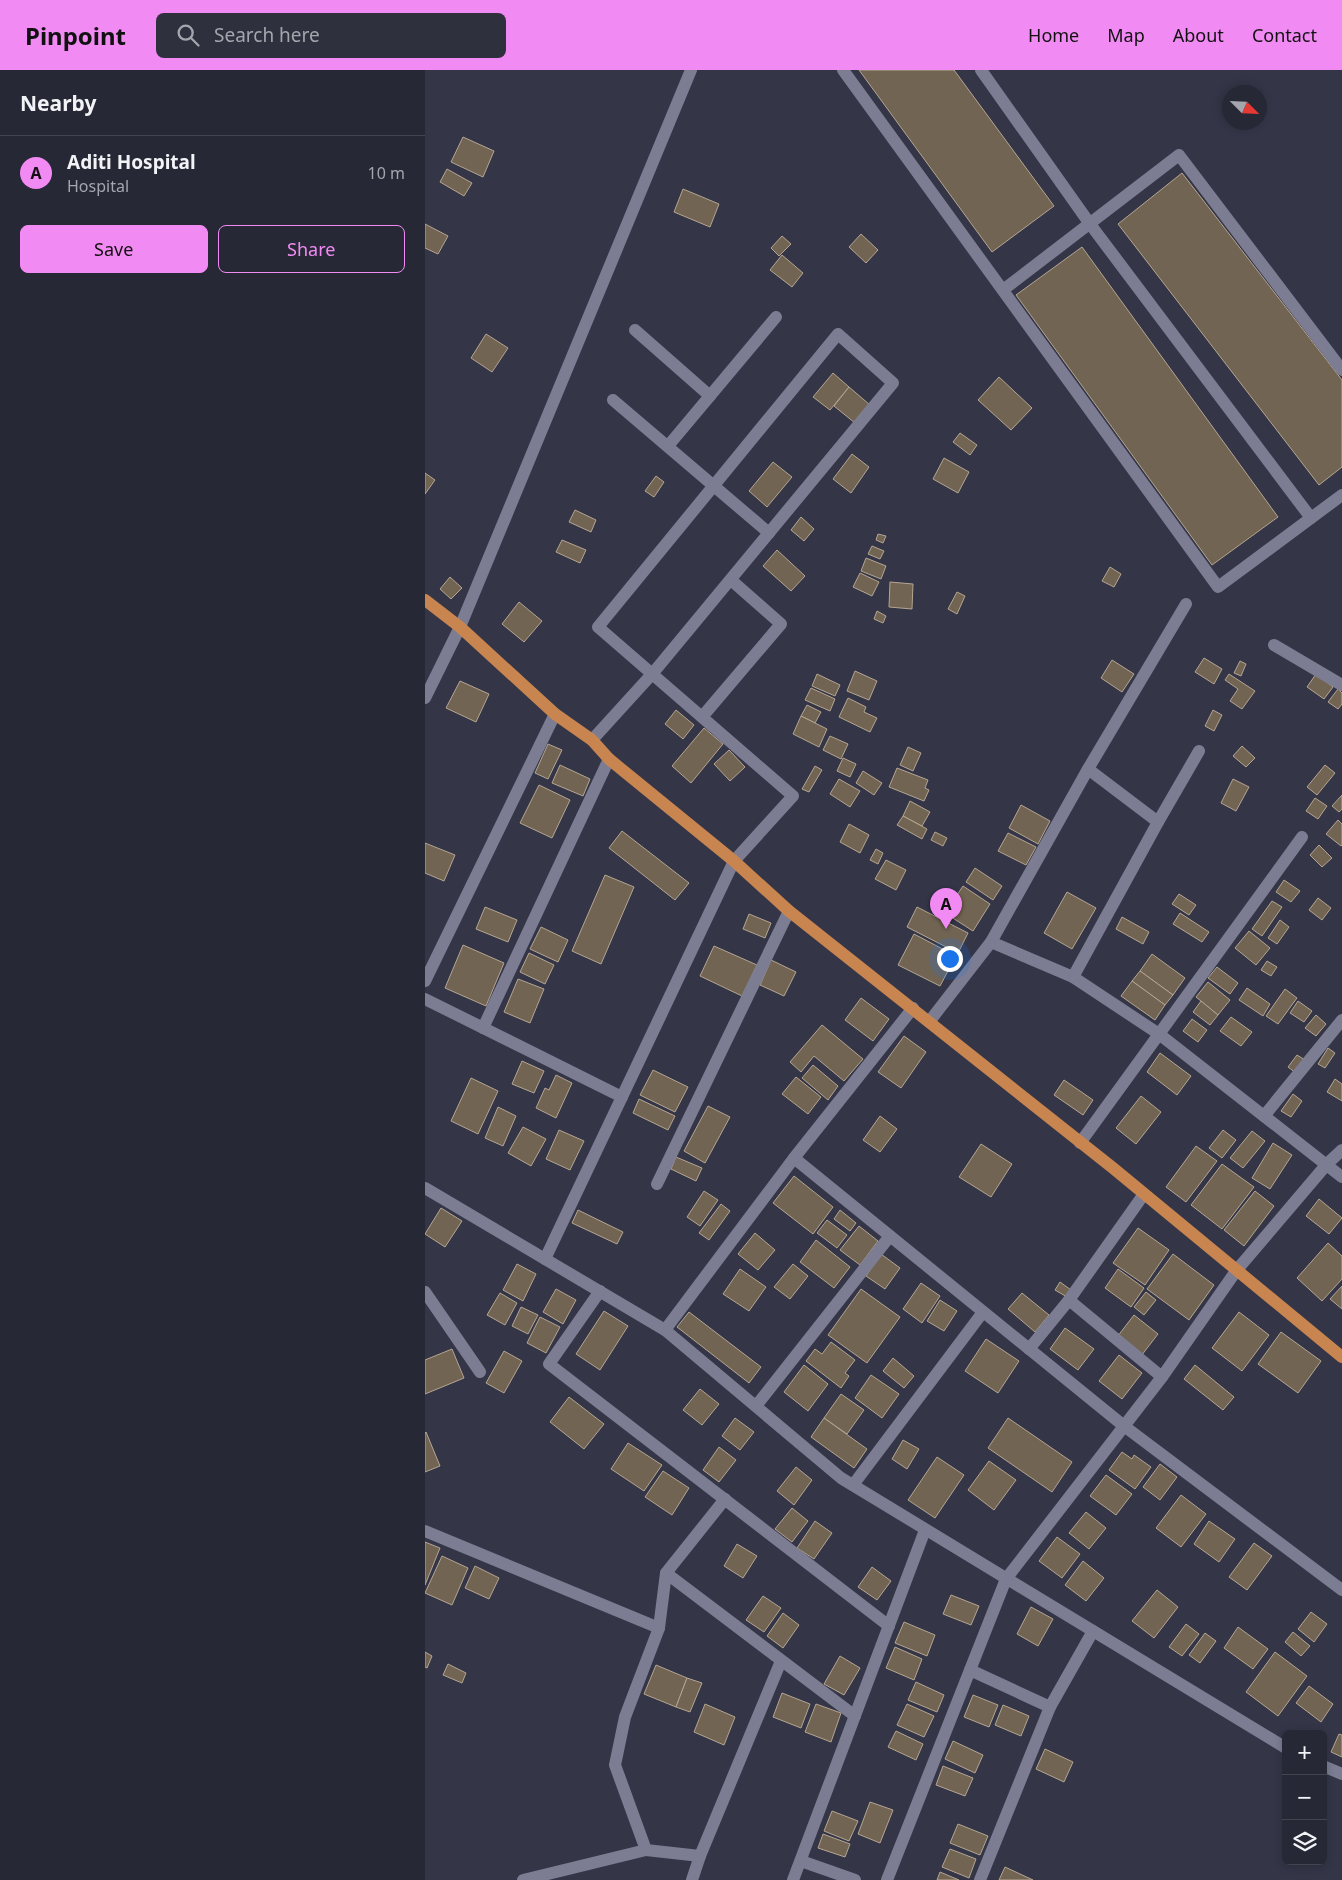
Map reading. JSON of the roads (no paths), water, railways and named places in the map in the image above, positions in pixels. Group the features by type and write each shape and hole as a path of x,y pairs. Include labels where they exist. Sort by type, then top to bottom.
{"main road":[{"path":"425,600 460,627 555,714 592,740 609,759 735,861 789,911 1144,1194 1342,1357"}],"street":[{"path":"425,698 460,627 691,70"},
{"path":"843,70 1218,587 1342,495"},
{"path":"981,70 1090,224 1311,518"},
{"path":"1003,290 1179,156 1342,370"},
{"path":"667,446 776,317"},
{"path":"635,330 710,396"},
{"path":"545,1259 735,861 793,796 653,673 598,627 838,334 893,383 653,673 592,740"},
{"path":"613,400 769,533"},
{"path":"702,717 781,624 731,580"},
{"path":"929,1022 991,942 1088,769 1186,604"},
{"path":"1274,646 1342,685"},
{"path":"425,981 555,714"},
{"path":"1073,977 1157,822 1199,751"},
{"path":"483,1028 609,759"},
{"path":"1088,769 1157,822"},
{"path":"1080,1143 1302,837"},
{"path":"657,1184 789,911"},
{"path":"991,942 1073,977 1159,1034 1342,1177"},
{"path":"425,999 622,1097"},
{"path":"665,1330 794,1158 913,1008"},
{"path":"1264,1116 1342,1020"},
{"path":"887,1880 1006,1579 1162,1377 1236,1271 1327,1164 1342,1150"},
{"path":"794,1158 1124,1426 1342,1590"},
{"path":"425,1188 665,1330 841,1478 853,1486 1282,1746"},
{"path":"1029,1350 1069,1300 1144,1194"},
{"path":"756,1406 890,1236"},
{"path":"425,1292 481,1372"},
{"path":"600,1292 549,1364 889,1626"},
{"path":"1069,1300 1162,1377"},
{"path":"853,1486 983,1312"},
{"path":"646,1850 615,1766 625,1717 659,1628 666,1573 725,1499"},
{"path":"793,1880 925,1530"},
{"path":"425,1531 659,1628"},
{"path":"666,1573 855,1716"},
{"path":"980,1880 1050,1707 1093,1631"},
{"path":"692,1880 700,1856 781,1661"},
{"path":"970,1670 1050,1707"},
{"path":"1327,1768 1342,1774"},
{"path":"523,1880 646,1850 700,1856"},
{"path":"801,1861 855,1880"}],"place":[{"name":"Aditi Hospital","path":"946,929"}]}
